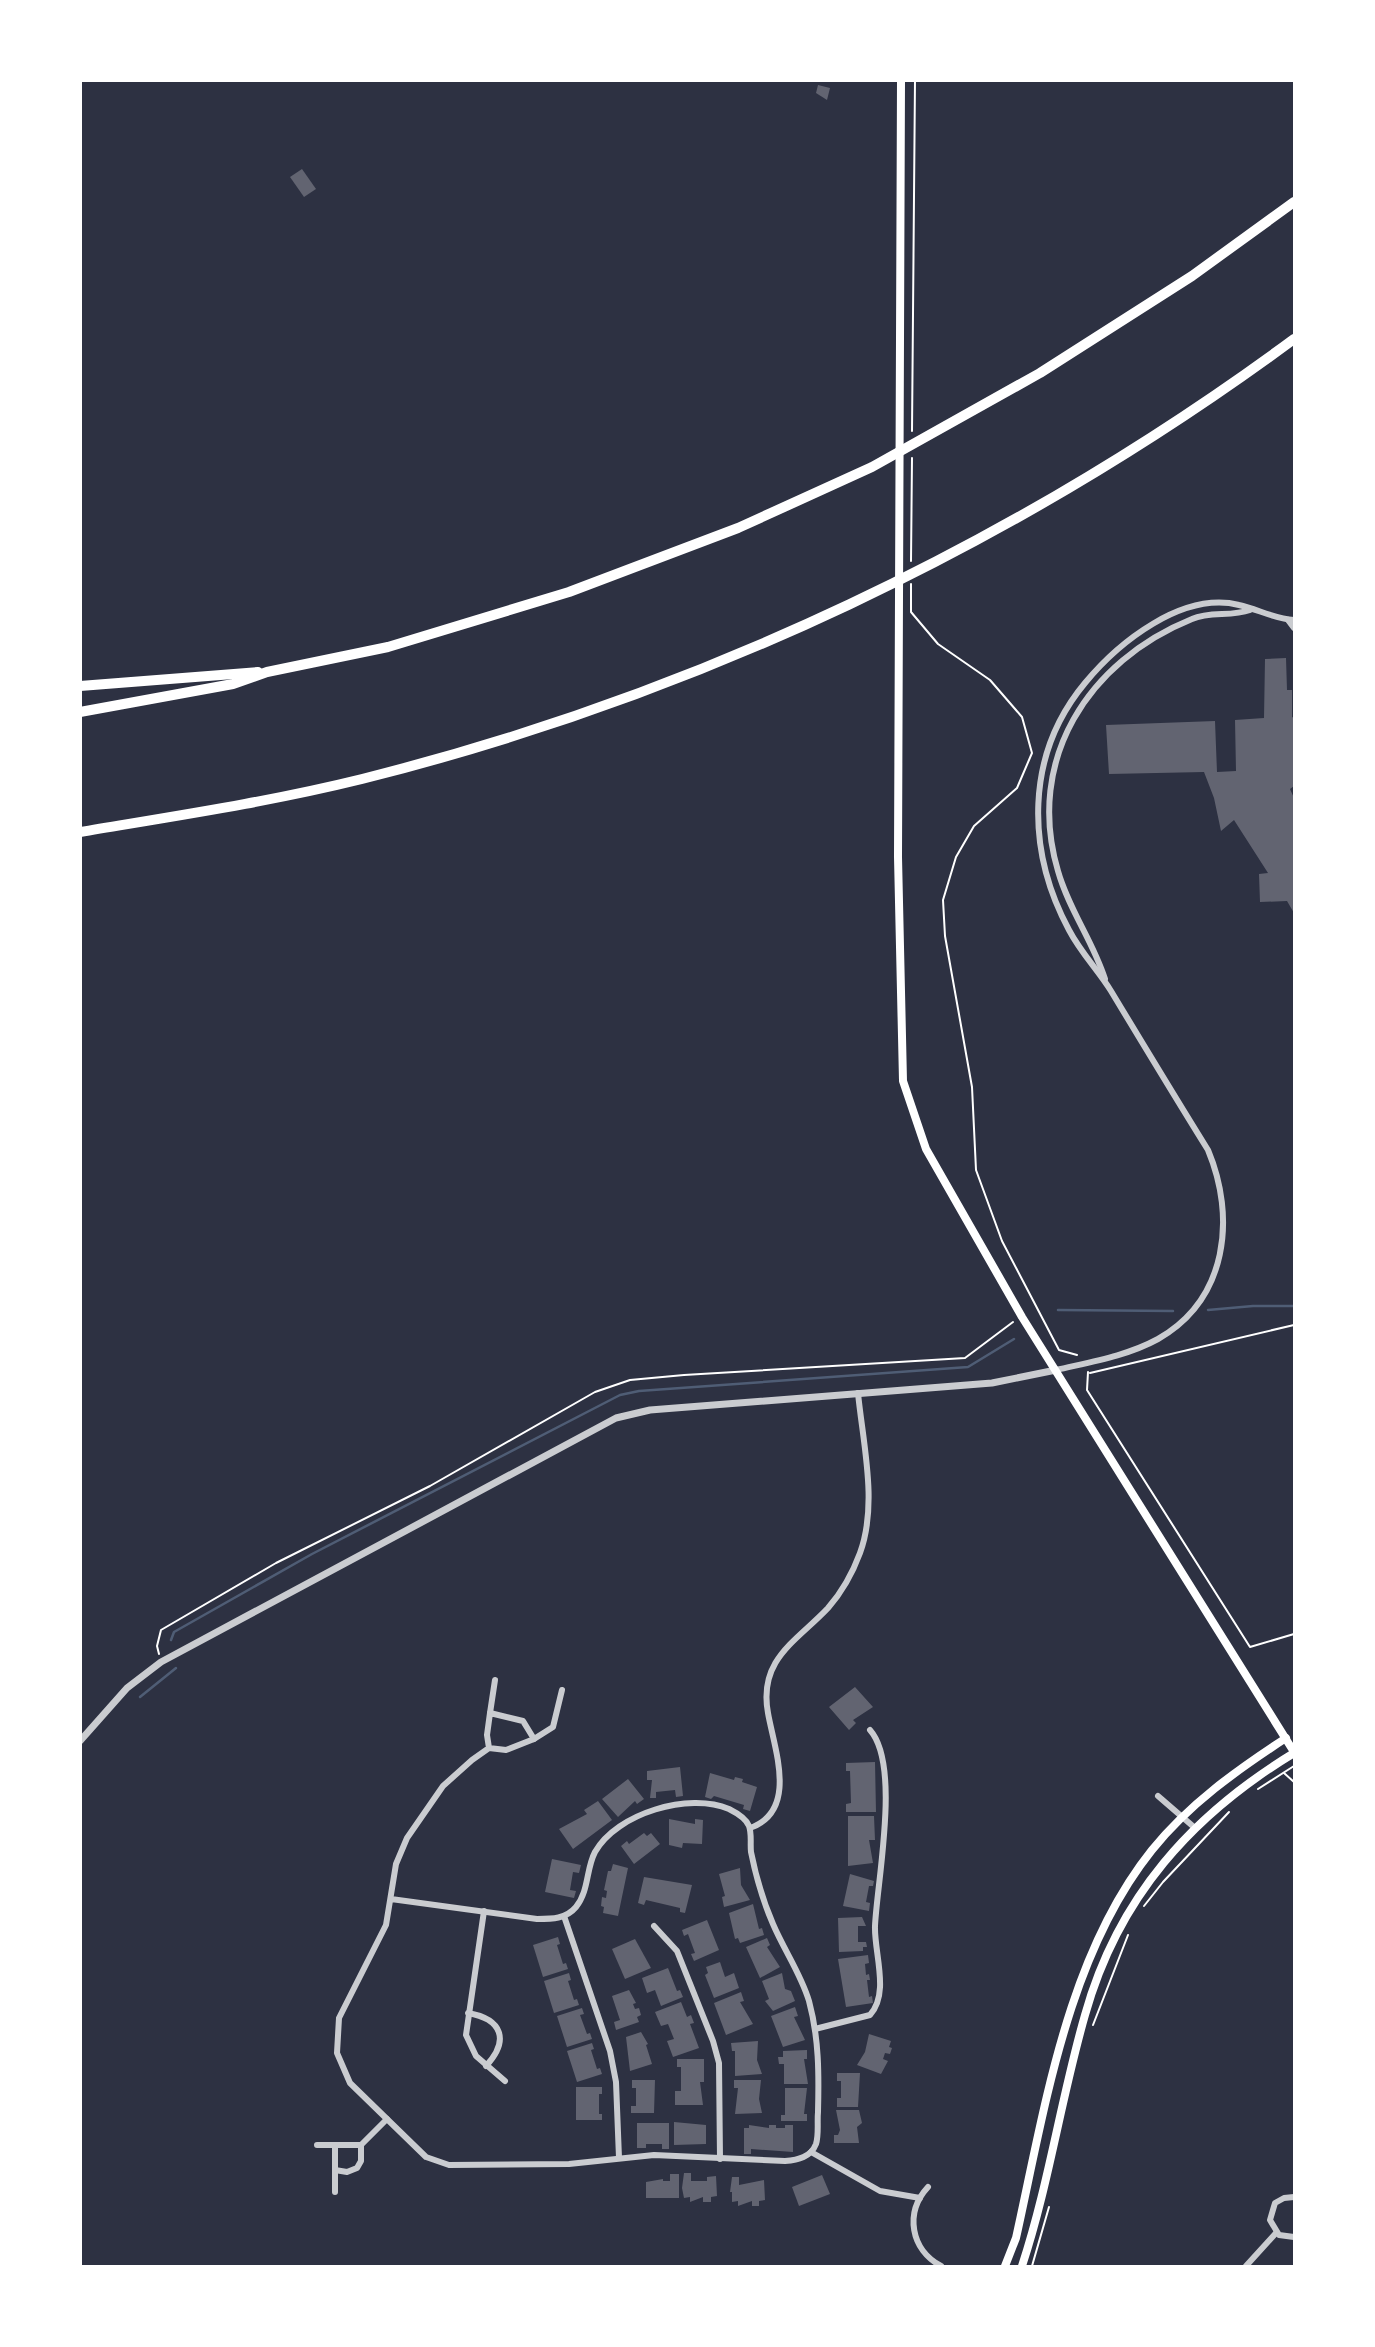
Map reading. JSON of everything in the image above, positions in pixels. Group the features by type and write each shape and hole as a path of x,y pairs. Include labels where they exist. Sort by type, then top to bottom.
{"highway":[{"path":"80,712 233,684 267,672 377,650 569,592 738,528 872,467 1107,333 1214,261 1294,202"},
{"path":"80,832 303,793 514,736 659,688 752,649 874,592 1009,523 1166,428 1294,339"},
{"path":"80,686 267,672"}],"main road":[{"path":"901,80 898,857 903,1081 926,1149 1056,1370 1290,1736 1294,1752 1246,1782 1195,1828 1164,1860 1133,1904 1105,1961 1085,2012 1022,2266"},
{"path":"1005,2266 1016,2238 1071,2008 1120,1896 1152,1851 1182,1817 1237,1770 1290,1736"}],"street":[{"path":"80,1741 127,1688 161,1662 616,1418 650,1410 992,1383 1124,1353 1159,1338 1200,1300 1214,1273 1222,1247 1223,1200 1219,1177 1208,1150 1107,984 1070,933 1057,906 1041,856 1038,797 1048,743 1075,695 1107,657 1151,624 1194,607 1239,604 1250,610 1291,620 1294,628"},
{"path":"1107,984 1098,957 1069,902 1053,855 1050,799 1056,756 1067,730 1093,690 1146,642 1197,617 1237,615 1250,610"},
{"path":"750,1828 767,1817 780,1784 767,1712 770,1674 785,1647 814,1622 842,1588 866,1533 868,1499 858,1393"},
{"path":"489,1748 486,1735 495,1680"},
{"path":"391,1899 537,1919 564,1916 581,1900 590,1864 599,1847 616,1830 642,1816 671,1806 714,1805 741,1816 750,1828 755,1867 767,1909 808,1998 815,2029 819,2065 817,2133 811,2152 794,2160 654,2155 569,2164 449,2165 426,2157 350,2083 340,2064 336,2043 339,2018 381,1939 396,1864 407,1838 443,1786 489,1748 506,1750 534,1739 553,1727 562,1690"},
{"path":"490,1713 523,1721 534,1739"},
{"path":"815,2029 870,2015 880,1998 875,1927 884,1860 883,1762 880,1745 870,1730"},
{"path":"1158,1796 1195,1828"},
{"path":"484,1911 468,2013 468,2043 475,2056 505,2081"},
{"path":"564,1916 610,2052 616,2082 619,2158"},
{"path":"654,1926 677,1951 713,2041 719,2063 720,2159"},
{"path":"468,2013 490,2020 499,2033 499,2049 486,2066"},
{"path":"317,2145 361,2145 387,2119"},
{"path":"335,2145 335,2192"},
{"path":"335,2170 346,2172 357,2168 361,2161 361,2145"},
{"path":"811,2152 880,2192 920,2198"},
{"path":"928,2188 920,2198 914,2217 915,2237 923,2253 941,2266"},
{"path":"1294,2197 1279,2200 1272,2208 1270,2220 1276,2233 1284,2237 1294,2237"},
{"path":"1246,2266 1276,2233"}],"path":[{"path":"912,435 915,80"},
{"path":"911,571 912,448"},
{"path":"911,585 911,612 938,644 990,680 1022,717 1032,753 1017,788 974,826 956,857 943,900 945,936 972,1087 976,1170 1002,1241 1059,1350 1078,1356"},
{"path":"1294,1325 1089,1374 1087,1390 1250,1647 1294,1634"},
{"path":"1250,1794 1294,1766"},
{"path":"1283,1773 1294,1782"},
{"path":"1142,1909 1163,1882 1230,1811"},
{"path":"1089,2035 1110,1974 1130,1930"},
{"path":"1032,2266 1051,2199"}],"building":[{"path":"818,85 830,88 827,100 816,93"},
{"path":"302,169 316,189 304,197 290,177"},
{"path":"1286,658 1287,690 1292,690 1294,718 1294,786 1290,789 1294,798 1294,913 1287,901 1260,902 1259,874 1268,873 1234,820 1221,831 1214,798 1204,772 1109,774 1106,725 1215,721 1217,772 1236,771 1235,720 1264,718 1265,659"},
{"path":"855,1687 873,1707 853,1720 856,1723 849,1730 829,1707"},
{"path":"875,1762 876,1812 846,1812 846,1804 851,1803 850,1771 846,1771 846,1763"},
{"path":"680,1767 683,1796 676,1797 675,1790 656,1792 656,1798 650,1798 652,1780 647,1780 647,1771"},
{"path":"710,1773 734,1780 735,1777 743,1779 742,1782 757,1787 750,1811 743,1809 744,1805 714,1796 711,1799 705,1797"},
{"path":"628,1779 644,1799 637,1804 635,1801 618,1817 602,1799"},
{"path":"598,1801 612,1820 573,1849 559,1829 587,1814 584,1810"},
{"path":"848,1816 874,1816 875,1840 869,1840 873,1863 848,1866"},
{"path":"669,1819 695,1824 695,1819 703,1820 702,1844 683,1843 682,1848 669,1845"},
{"path":"644,1833 647,1836 651,1833 660,1844 634,1864 621,1846 627,1841 629,1844"},
{"path":"552,1859 581,1865 579,1873 573,1872 570,1890 576,1891 574,1898 545,1892"},
{"path":"613,1864 628,1868 618,1916 603,1913 604,1907 601,1906 602,1897 606,1898 607,1891 604,1890 608,1871 611,1871"},
{"path":"740,1868 741,1885 750,1900 724,1907 722,1897 725,1896 719,1874"},
{"path":"850,1874 874,1881 873,1886 869,1886 866,1902 870,1903 869,1911 843,1906"},
{"path":"644,1877 692,1885 685,1913 680,1912 680,1908 646,1900 644,1905 638,1903"},
{"path":"753,1904 759,1929 762,1928 764,1935 740,1943 738,1938 735,1939 729,1913"},
{"path":"862,1917 866,1926 858,1926 858,1942 866,1942 867,1947 863,1947 863,1951 839,1952 838,1918"},
{"path":"707,1920 719,1950 694,1961 691,1954 695,1953 688,1934 684,1936 682,1930"},
{"path":"558,1937 560,1944 557,1945 563,1964 566,1963 568,1969 543,1977 533,1945"},
{"path":"767,1938 770,1945 767,1947 780,1967 760,1978 746,1947"},
{"path":"635,1939 651,1968 625,1979 612,1949"},
{"path":"868,1955 866,1975 869,1974 869,1997 872,1996 873,2003 846,2007 838,1959"},
{"path":"720,1962 725,1977 734,1973 739,1988 714,1998 705,1975 708,1973 706,1967"},
{"path":"668,1968 677,1991 680,1990 683,1997 661,2006 655,1990 647,1993 642,1978"},
{"path":"569,1973 571,1980 568,1981 574,2000 577,1999 579,2005 554,2013 544,1981"},
{"path":"782,1973 785,1989 791,1991 795,2001 773,2011 765,2001 769,1999 762,1981"},
{"path":"629,1990 636,2003 633,2004 635,2009 639,2008 639,2022 616,2030 614,2022 620,2020 612,1996"},
{"path":"741,1992 744,2001 740,2002 753,2024 726,2035 714,2003"},
{"path":"681,2002 687,2017 691,2015 694,2023 690,2024 699,2048 673,2057 667,2041 674,2039 668,2024 661,2026 655,2012"},
{"path":"795,2007 798,2016 794,2017 805,2040 783,2047 771,2016"},
{"path":"582,2008 584,2014 580,2015 587,2034 590,2033 592,2039 567,2047 557,2016"},
{"path":"641,2032 648,2044 646,2045 652,2064 630,2071 626,2037"},
{"path":"869,2034 891,2041 889,2047 892,2048 890,2054 885,2053 883,2059 888,2061 881,2074 857,2065 865,2052"},
{"path":"758,2041 757,2060 762,2074 735,2076 735,2051 732,2051 731,2043"},
{"path":"592,2043 594,2049 591,2050 597,2069 600,2068 602,2074 577,2082 567,2051"},
{"path":"807,2050 807,2059 804,2059 808,2084 784,2084 784,2064 779,2064 778,2057 783,2057 783,2051"},
{"path":"677,2059 704,2059 704,2082 700,2082 703,2105 675,2105 675,2091 681,2091 681,2067 677,2067"},
{"path":"837,2073 860,2073 858,2107 837,2107 837,2098 841,2098 841,2081 837,2081"},
{"path":"632,2080 655,2080 654,2113 631,2113 631,2106 636,2106 636,2088 632,2088"},
{"path":"734,2080 761,2080 759,2099 762,2113 735,2114 738,2088 734,2088"},
{"path":"576,2087 602,2087 602,2094 599,2094 599,2114 602,2114 602,2120 576,2120"},
{"path":"785,2088 807,2088 804,2114 807,2114 807,2121 781,2121 781,2115 785,2115"},
{"path":"836,2110 859,2110 862,2123 857,2127 859,2143 834,2143 834,2135 838,2135 840,2130"},
{"path":"674,2122 706,2125 706,2144 674,2145"},
{"path":"637,2123 669,2123 669,2149 662,2149 662,2144 646,2144 646,2148 637,2148"},
{"path":"749,2125 769,2128 769,2125 776,2125 776,2128 785,2128 785,2125 793,2125 793,2152 751,2149 751,2154 744,2154 744,2128 749,2128"},
{"path":"684,2173 691,2173 691,2181 707,2181 707,2177 716,2176 717,2196 711,2197 711,2202 703,2202 703,2197 690,2202 690,2197 684,2198"},
{"path":"670,2174 679,2174 679,2198 646,2198 646,2182 663,2179 670,2181"},
{"path":"822,2175 830,2194 799,2206 792,2187"},
{"path":"732,2177 739,2177 739,2185 764,2180 765,2200 759,2201 759,2206 752,2206 752,2201 738,2206 738,2201 732,2202"}],"waterway":[{"path":"1208,1310 1294,1306"},
{"path":"1058,1310 1173,1311"},
{"path":"171,1640 174,1632 312,1554 620,1395 639,1391 968,1367 1014,1339"},
{"path":"140,1697 176,1668"}]}
